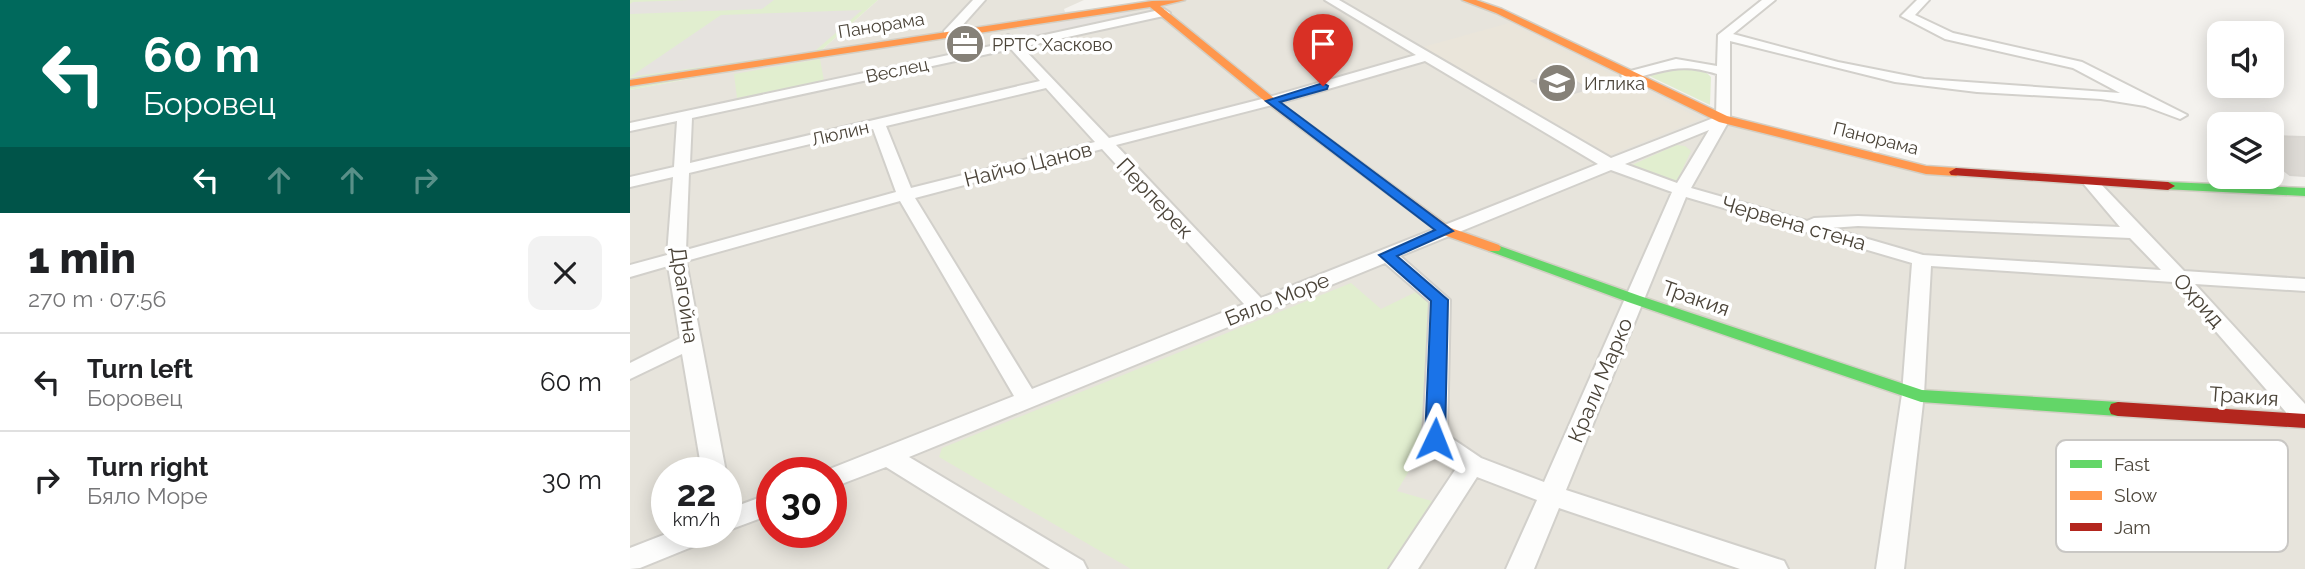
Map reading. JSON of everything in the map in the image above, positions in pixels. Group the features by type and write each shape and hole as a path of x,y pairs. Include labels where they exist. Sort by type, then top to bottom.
{"street":[{"path":"948,34 979,0"},
{"name":"Панорама","path":"630,83 995,27 1158,8 1180,0"},
{"name":"Червена стена","path":"1331,0 1610,164 1681,190 1922,260 2305,285"},
{"name":"Панорама","path":"1467,0 1499,11 1723,119 1926,170 2090,182 2305,191"},
{"path":"1724,35 1769,0"},
{"path":"1923,0 1908,16 1949,36 2077,65 2149,103 2180,115"},
{"name":"Веслец","path":"630,127 1014,45 1158,8"},
{"name":"Тракия","path":"1158,8 1271,101 1446,231 1634,299 1913,394 2305,420"},
{"name":"Перперек","path":"995,27 1258,307"},
{"path":"1723,119 1724,35"},
{"path":"1724,35 1848,69 1897,79 1955,87 2121,96 2149,103"},
{"name":"Найчо Цанов","path":"630,271 905,195 1271,101 1425,57"},
{"path":"1629,76 1656,65 1679,62 1700,63 1723,72"},
{"name":"Люлин","path":"630,182 1050,83"},
{"name":"Драгойна","path":"685,116 676,259 710,457"},
{"name":"Бяло Море","path":"847,473 1723,119"},
{"name":"Крали Марко","path":"1520,569 1681,190 1723,119"},
{"path":"878,124 905,195 1027,400"},
{"name":"Охрид","path":"2090,182 2179,277 2305,420"},
{"path":"1800,224 1858,221 2135,233"},
{"path":"1387,255 1440,300 1435,439 1472,465 1551,495 1773,569"},
{"path":"1890,569 1913,394 1922,260"},
{"path":"630,372 691,341"},
{"path":"888,456 1073,569"},
{"path":"1403,569 1472,465"},
{"path":"630,560 660,548"}],"shaded area":[{"path":"774,0 762,9 630,14 630,4 633,2"},
{"path":"878,0 1084,0 1064,9 1065,12 1180,0 1467,0 1723,119 1926,170 2305,196 2305,569 630,569 630,90 816,55"},
{"path":"862,10 815,51 630,77 721,15"},
{"path":"1126,10 1133,16 1026,39 1015,28"},
{"name":"Иглика","path":"1509,23 1701,119 1610,155 1423,47"}],"green space":[{"path":"630,0 878,0 816,55 630,90"},
{"path":"820,59 824,81 737,98 734,74"},
{"path":"1661,67 1688,67 1706,73 1711,77 1710,105 1645,74"},
{"path":"1676,145 1685,146 1691,151 1677,181 1630,166"},
{"path":"1351,283 1381,309 1422,289 1435,300 1418,456 1397,491 1435,502 1388,569 1131,569 939,457 942,448"}],"building":[{"path":"1560,72 1588,89 1561,97 1532,81"},
{"path":"2284,136 2305,137 2305,176 2290,175 2284,170"}],"traffic: fast":[{"path":"2168,186 2305,192"},
{"path":"1494,248 1634,299 1921,396 2118,409"}],"traffic: slow":[{"path":"630,83 1180,0"},
{"path":"1467,0 1499,11 1723,119 1926,170 1956,172"},
{"path":"1152,4 1271,101 1446,231 1494,248"}],"traffic: jam":[{"path":"1956,172 2168,186"},
{"path":"2118,409 2305,421"}],"place":[{"name":"РРТС Хасково","path":"965,44"},
{"name":"Иглика","path":"1557,83"}],"route":[{"path":"1323,86 1271,101 1446,231 1387,255 1440,300 1435,439"}]}
